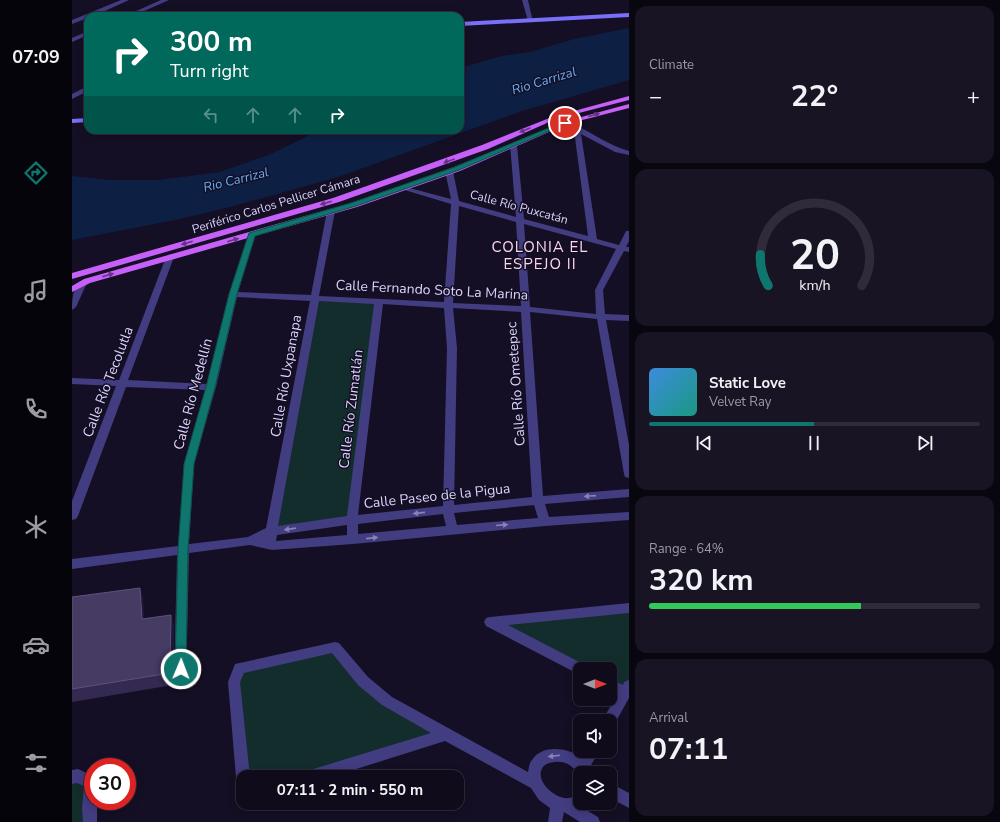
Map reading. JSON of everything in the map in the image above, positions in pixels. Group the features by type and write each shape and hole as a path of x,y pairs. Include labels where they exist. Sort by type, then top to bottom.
{"main road":[{"path":"464,24 629,15"},
{"name":"Periférico Carlos Pellicer Cámara","path":"72,276 336,200 485,147 554,118 629,98"},
{"name":"Periférico Carlos Pellicer Cámara","path":"72,289 87,281 331,212 449,171 513,146 565,123 629,106"},
{"path":"72,121 84,120"}],"street":[{"path":"98,12 126,0"},
{"path":"138,12 166,0"},
{"path":"525,0 531,21"},
{"path":"72,22 84,18"},
{"path":"72,40 84,35"},
{"path":"72,97 84,90"},
{"path":"565,123 625,152 629,144"},
{"path":"576,128 593,241"},
{"name":"Calle Río Ometepec","path":"513,146 520,220 538,500 545,522"},
{"path":"449,171 456,202 448,306 452,348 448,510 452,530"},
{"name":"Calle Río Puxcatán","path":"402,188 625,249"},
{"name":"Calle Río Uxpanapa","path":"272,546 271,531 331,212"},
{"path":"629,233 625,249 599,290 601,318 629,474"},
{"name":"Calle Río Medellín","path":"180,684 183,550 189,464 211,387 233,294 252,234"},
{"name":"Calle Río Tecolutla","path":"72,516 170,257"},
{"path":"72,307 82,285"},
{"name":"Calle Fernando Soto La Marina","path":"233,294 525,309 601,318 629,318"},
{"name":"Calle Río Zumatlán","path":"353,540 352,520 379,301"},
{"path":"72,381 211,387"},
{"name":"Calle Paseo de la Pigua","path":"72,564 250,541 271,531 352,520 538,500 629,493"},
{"name":"Calle Paseo de la Pigua","path":"250,541 272,546 629,516"},
{"path":"573,665 490,622 629,608"},
{"path":"242,770 234,682 240,668 335,647 362,681 387,701 535,783"},
{"path":"613,714 627,690 617,687"},
{"path":"333,770 446,735"},
{"path":"580,766 575,760 564,755 554,755 544,758 537,764 534,773 535,783 543,797 569,805 593,822"},
{"path":"72,777 78,776 91,782 89,808 90,822"},
{"path":"617,794 629,801"},
{"path":"555,822 569,805"}],"green space":[{"path":"314,297 379,301 352,520 271,531"},
{"path":"629,608 629,686 617,685 617,662 573,662 573,665 490,622"},
{"path":"335,647 363,681 446,735 332,770 242,770 235,702 240,668"},
{"path":"72,777 84,780 84,810 90,810 90,822 72,822"}],"water":[{"name":"Rio Carrizal","path":"629,28 629,80 522,111 464,132 464,67 502,56 530,52 574,39"},
{"name":"Rio Carrizal","path":"312,134 458,134 338,177 234,206 180,219 72,240 72,176 110,180 159,180 220,172 271,154"}],"building":[{"path":"140,588 142,619 171,615 170,673 72,689 72,597"}],"district":[{"name":"COLONIA EL ESPEJO II","path":"540,256"}],"route":[{"path":"181,669 183,550 189,464 211,387 233,294 252,234 354,205 457,169 565,123"}]}
